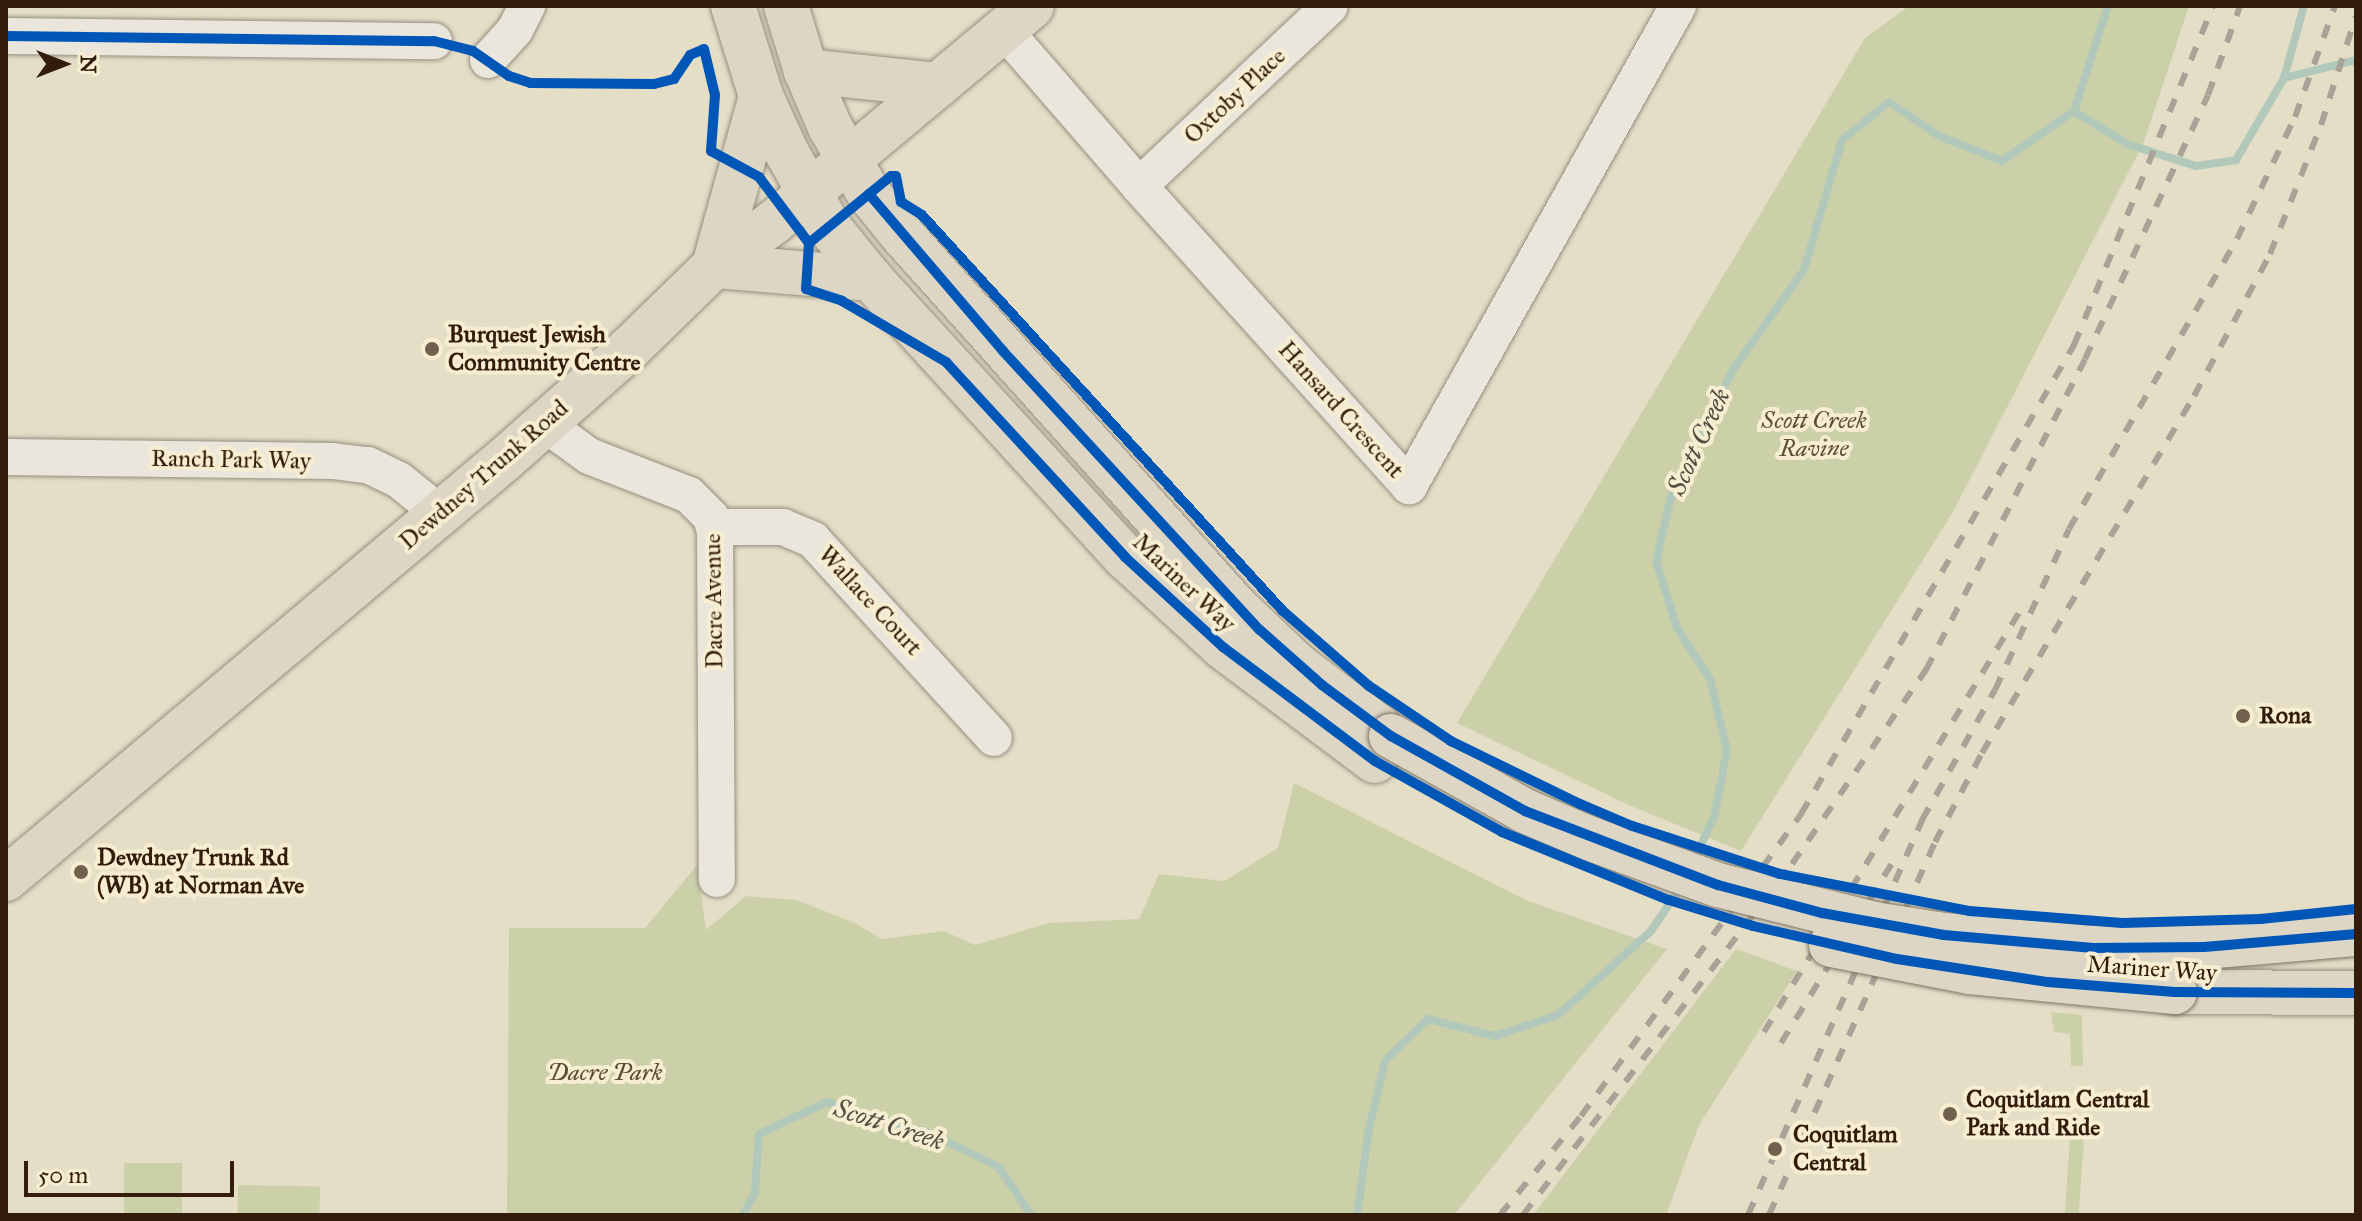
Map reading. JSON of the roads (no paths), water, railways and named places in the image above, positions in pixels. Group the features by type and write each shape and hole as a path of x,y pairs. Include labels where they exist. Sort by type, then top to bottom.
{"main road":[{"name":"Mariner Way","path":"733,6 761,96 807,194 871,279 1135,566 1273,688 1383,748 1591,839 1718,885 1874,924 1959,937 2093,948 2217,946 2356,934"},
{"name":"Mariner Way","path":"786,6 806,71 848,161 869,194 909,244 1237,608 1322,685 1383,748 1502,832 1611,880 1669,900 1822,943 1912,962 2048,982 2175,992 2356,993"},
{"name":"Dewdney Trunk Road","path":"6,879 545,424 714,266 848,161 1018,18"},
{"path":"806,71 938,85"},
{"path":"761,96 714,266 871,279"}],"street":[{"path":"488,60 515,30 527,6"},
{"name":"Oxtoby Place","path":"1139,186 1330,6"},
{"name":"Hansard Crescent","path":"1018,18 1139,186 1409,486 1678,6"},
{"path":"6,36 434,41"},
{"name":"Dacre Avenue","path":"545,424 589,456 699,501 714,527 717,879"},
{"name":"Ranch Park Way","path":"6,457 333,461 368,465 399,480 441,514"},
{"name":"Wallace Court","path":"714,527 783,527 813,540 994,738"}],"waterway":[{"path":"2074,111 2108,6"},
{"name":"Scott Creek","path":"2074,111 2127,144 2196,166 2236,160 2284,78 2304,6"},
{"path":"2284,78 2356,60"},
{"name":"Scott Creek","path":"1693,862 1714,817 1727,750 1710,679 1677,628 1656,561 1673,489 1732,371 1804,270 1842,140 1889,102 1939,136 2002,161 2074,111"},
{"name":"Scott Creek","path":"1357,1215 1369,1128 1385,1061 1428,1019 1495,1036 1558,1015 1651,931 1682,885"},
{"name":"Scott Creek","path":"743,1215 755,1192 759,1134 827,1102 929,1133 999,1167 1031,1215"}],"railway":[{"path":"1500,1215 1581,1116 1801,814 2074,345 2213,6"},
{"path":"1523,1215 1792,864 1926,670 2085,359 2208,95 2240,6"},
{"path":"1748,1215 1922,820 1995,690 2069,529 2237,239 2295,117 2335,6"},
{"path":"1769,1215 1935,842 1982,753 2194,396 2270,254 2321,125 2356,16"},
{"path":"1764,1032 2022,608"},
{"path":"1781,1043 1894,860"}],"place":[{"name":"Burquest Jewish Community Centre","path":"432,349"},
{"name":"Rona","path":"2243,716"},
{"name":"Dewdney Trunk Rd (WB) at Norman Ave","path":"81,872"},
{"name":"Coquitlam Central Park and Ride","path":"1950,1114"},
{"name":"Coquitlam Central","path":"1775,1149"}],"park label":[{"name":"Scott Creek Ravine","path":"1814,435"},
{"name":"Dacre Park","path":"605,1073"}]}
